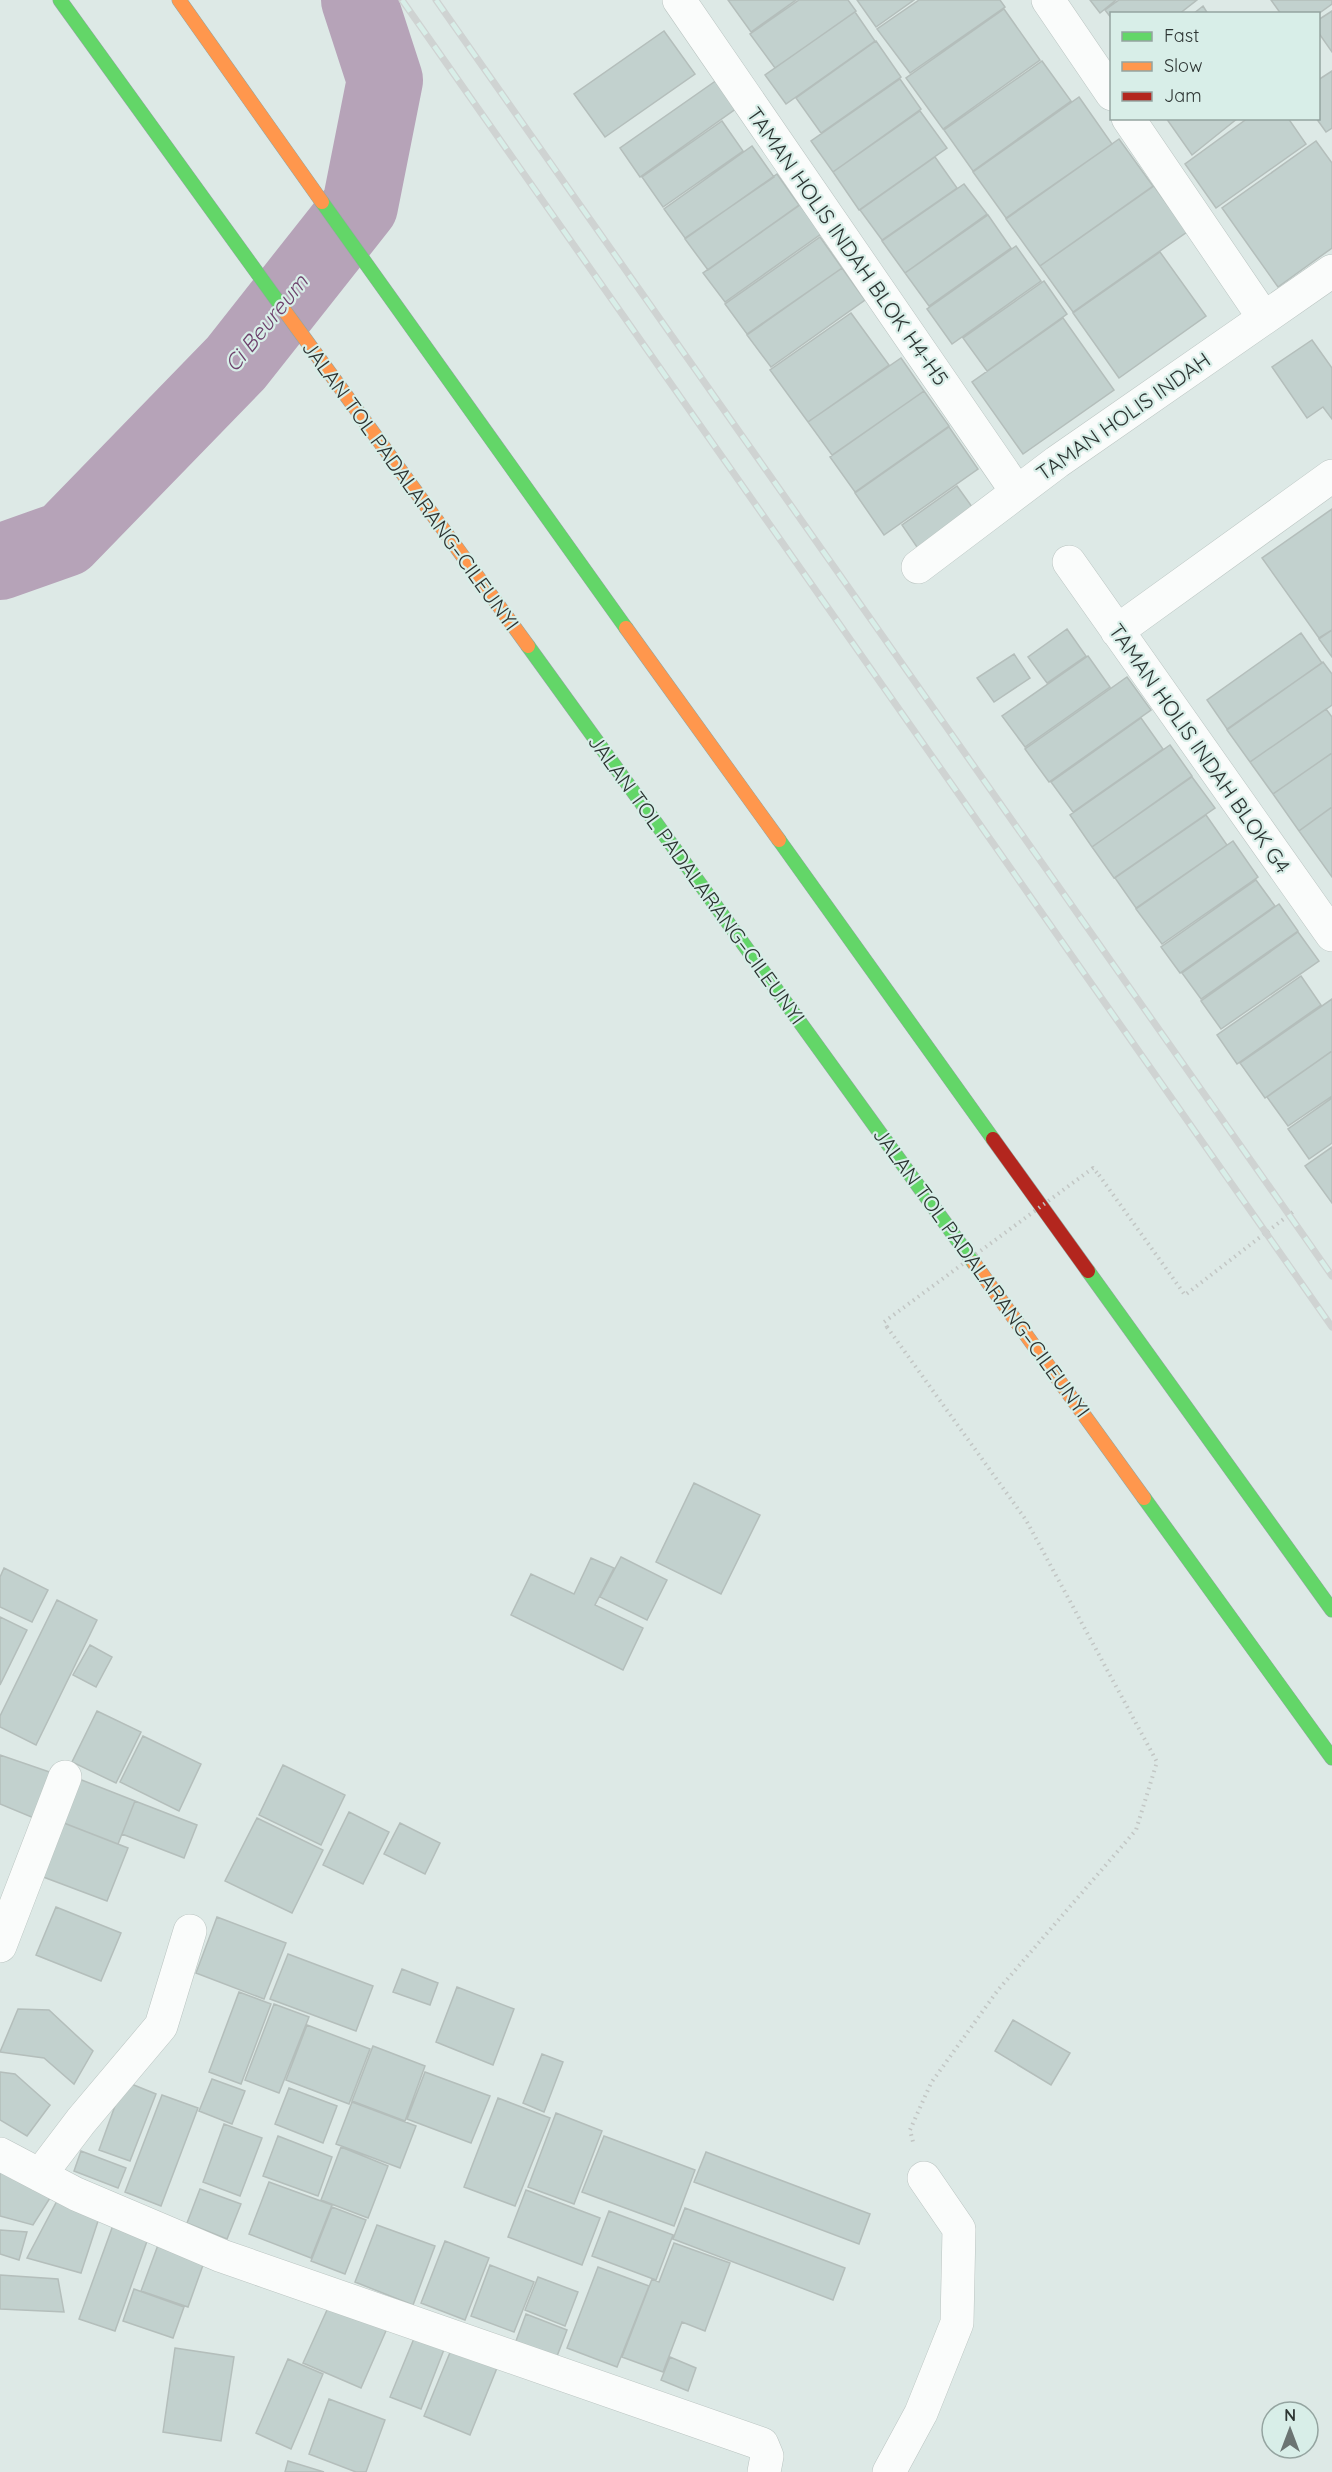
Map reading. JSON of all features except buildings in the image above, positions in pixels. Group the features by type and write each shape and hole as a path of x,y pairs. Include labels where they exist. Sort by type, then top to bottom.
{"highway":[{"name":"JALAN TOL PADALARANG–CILEUNYI","path":"60,0 980,1268 1332,1758"},
{"path":"179,0 422,344 1332,1610"}],"street":[{"name":"TAMAN HOLIS INDAH BLOK H4-H5","path":"679,0 1017,492"},
{"path":"1048,0 1110,91"},
{"path":"1129,120 1264,318"},
{"name":"TAMAN HOLIS INDAH","path":"918,567 1017,492 1332,271"},
{"path":"1117,631 1332,476"},
{"name":"TAMAN HOLIS INDAH BLOK G4","path":"1069,562 1332,935"},
{"path":"0,1946 64,1777"},
{"path":"40,2175 81,2121 161,2026 190,1930"},
{"path":"0,2154 76,2194 222,2256 762,2444 767,2456 764,2472"},
{"path":"889,2472 921,2413 957,2323 959,2229 924,2178"}],"path":[{"path":"924,2178 910,2130 931,2083 998,1989 1136,1830 1157,1762 1026,1520 884,1322 1094,1168 1185,1295 1294,1211"}],"waterway":[{"name":"Ci Beureum","path":"0,562 65,539 236,363 360,206 385,80 359,0"}],"railway":[{"path":"402,0 1332,1327"},
{"path":"436,0 1332,1276"}],"traffic: fast":[{"path":"60,0 284,310"},
{"path":"322,202 626,628"},
{"path":"528,646 974,1263"},
{"path":"779,840 993,1139"},
{"path":"1088,1271 1332,1610"},
{"path":"1144,1498 1332,1758"}],"traffic: slow":[{"path":"179,0 322,202"},
{"path":"284,310 528,646"},
{"path":"626,628 779,840"},
{"path":"974,1263 1144,1498"}],"traffic: jam":[{"path":"993,1139 1088,1271"}]}
